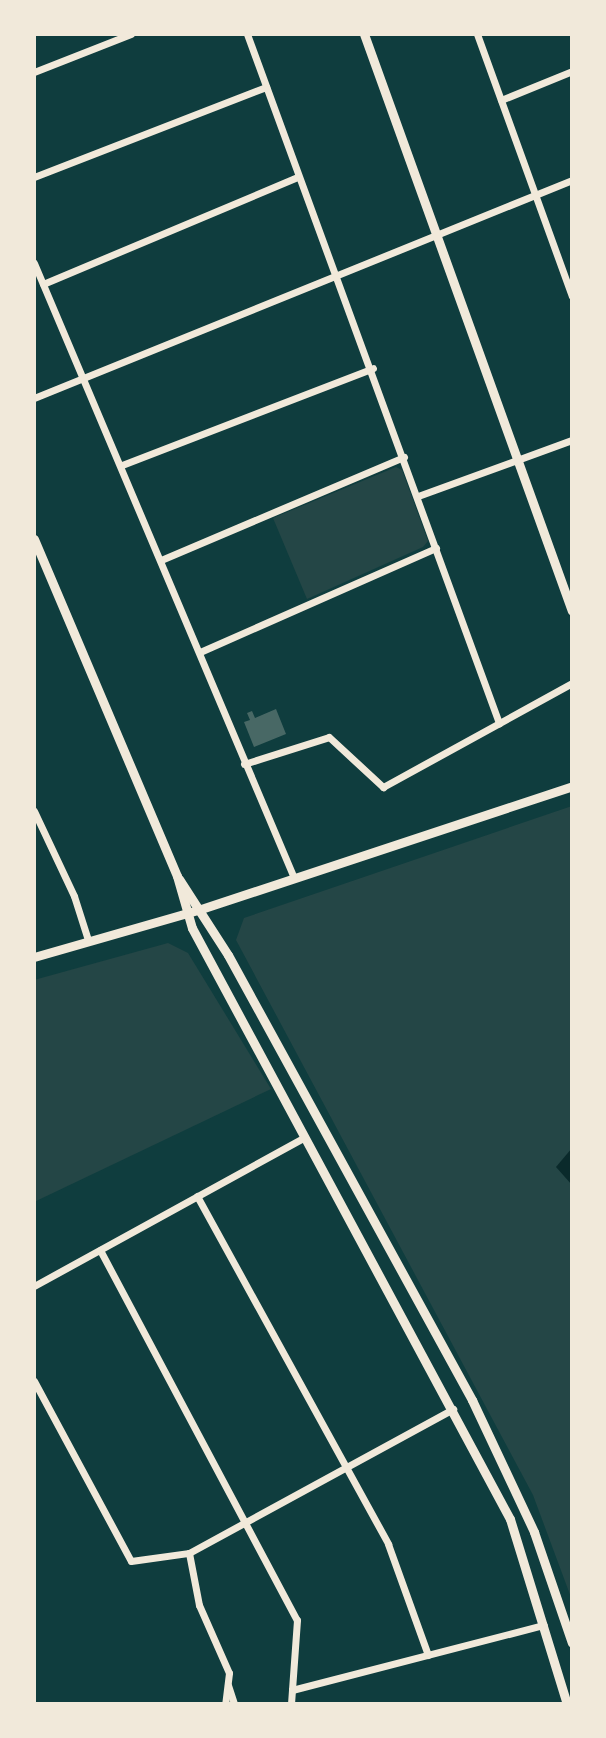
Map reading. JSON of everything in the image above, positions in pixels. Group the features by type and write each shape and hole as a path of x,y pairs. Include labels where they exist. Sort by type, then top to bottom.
{"street":[{"path":"34,72 131,34"},
{"path":"247,34 297,177 373,368 499,723"},
{"path":"364,34 572,611"},
{"path":"477,34 572,296"},
{"path":"501,100 572,71"},
{"path":"34,177 266,87"},
{"path":"43,284 297,177"},
{"path":"34,398 338,277 435,232 572,180"},
{"path":"34,263 294,878"},
{"path":"122,465 373,368"},
{"path":"418,496 572,440"},
{"path":"161,560 404,457"},
{"path":"34,539 177,876 186,913 510,1519 546,1624 567,1704"},
{"path":"200,652 436,548"},
{"path":"244,764 329,737 383,787 572,683"},
{"path":"34,957 201,909 572,786"},
{"path":"34,811 38,828 74,896 88,940"},
{"path":"177,876 201,909 472,1400 534,1532 572,1643"},
{"path":"34,1286 305,1137"},
{"path":"197,1196 388,1544 428,1655"},
{"path":"100,1250 297,1620 291,1704"},
{"path":"34,1381 131,1561 189,1553 242,1519 453,1409"},
{"path":"189,1553 199,1605 229,1673 225,1704"},
{"path":"292,1690 546,1624"},
{"path":"228,1685 234,1692 234,1704"}],"shaded area":[{"path":"396,467 402,470 428,541 423,547 307,599 273,518"},
{"path":"572,806 572,1600 533,1495 236,940 244,918"},
{"path":"168,943 188,953 271,1089 34,1202 34,980"},
{"path":"572,1148 572,1185 556,1167"}],"building":[{"path":"276,709 286,734 254,747 244,722 250,720 247,713 252,711 255,718"}]}
